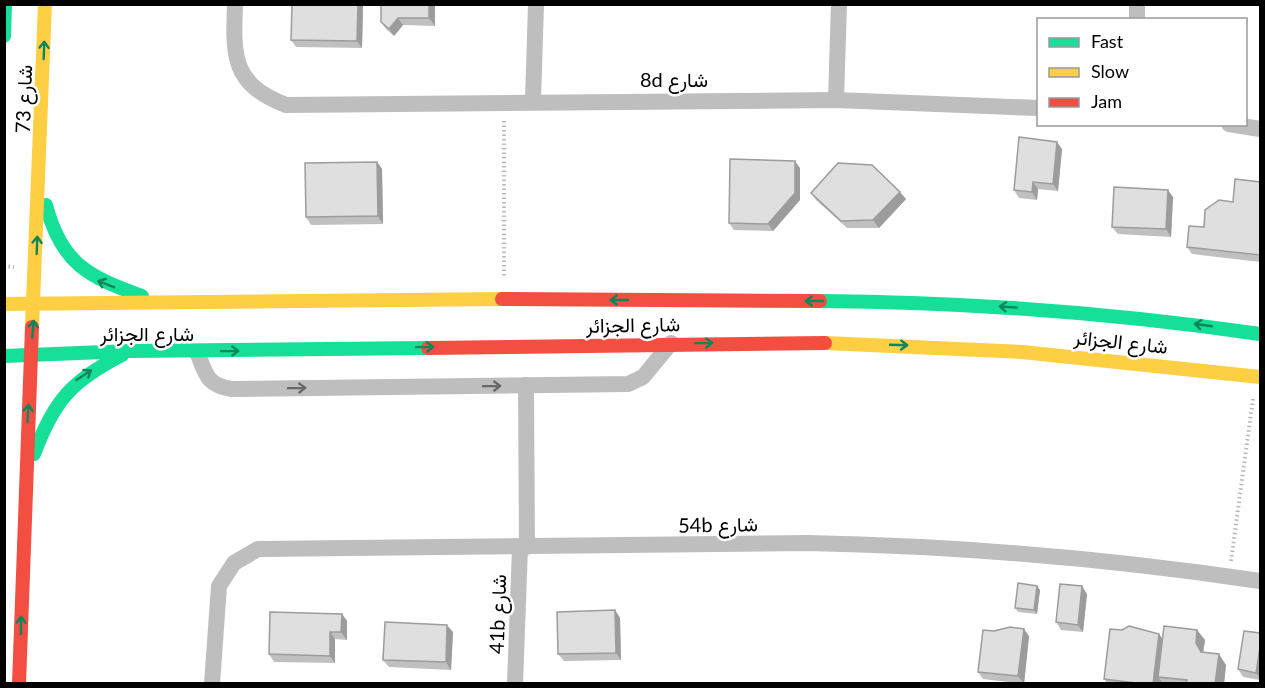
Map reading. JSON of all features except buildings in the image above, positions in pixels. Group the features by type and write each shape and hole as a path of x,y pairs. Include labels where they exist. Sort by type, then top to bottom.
{"main road":[{"path":"4,36 5,4"},
{"name":"شارع 73","path":"19,684 25,478 30,355 35,303 45,4"},
{"path":"40,173 52,229 70,259 99,282 161,303"},
{"name":"شارع الجزائر","path":"4,304 504,299 964,304 1170,321 1260,334"},
{"name":"شارع الجزائر","path":"4,356 129,351 197,352 782,342 958,347 1134,361 1258,377"},
{"path":"25,478 49,412 60,396 83,375 129,351"}],"street":[{"name":"8d شارع","path":"235,4 236,59 246,80 264,97 286,105 836,100 1037,108"},
{"path":"533,101 536,4"},
{"path":"836,100 839,4"},
{"path":"1241,126 1260,129"},
{"path":"197,352 209,381 218,387 232,389 526,385 636,382 671,344"},
{"name":"41b شارع","path":"515,684 524,547 526,385"},
{"name":"54b شارع","path":"212,684 219,586 234,563 258,549 808,543 899,545 1000,551 1260,581"}],"path":[{"path":"504,102 504,299"},
{"path":"1229,576 1258,377"}],"traffic: fast":[{"path":"4,36 5,4"},
{"path":"46,205 60,241 79,265 106,282 142,296"},
{"path":"820,301 1041,310 1150,320 1260,334"},
{"path":"4,356 129,351 428,348"},
{"path":"34,454 49,420 66,394 90,374 122,355"}],"traffic: slow":[{"path":"32,327 45,4"},
{"path":"4,304 502,299"},
{"path":"825,343 1022,352 1260,377"}],"traffic: jam":[{"path":"502,299 820,301"},
{"path":"19,684 32,327"},
{"path":"428,348 825,343"}]}
